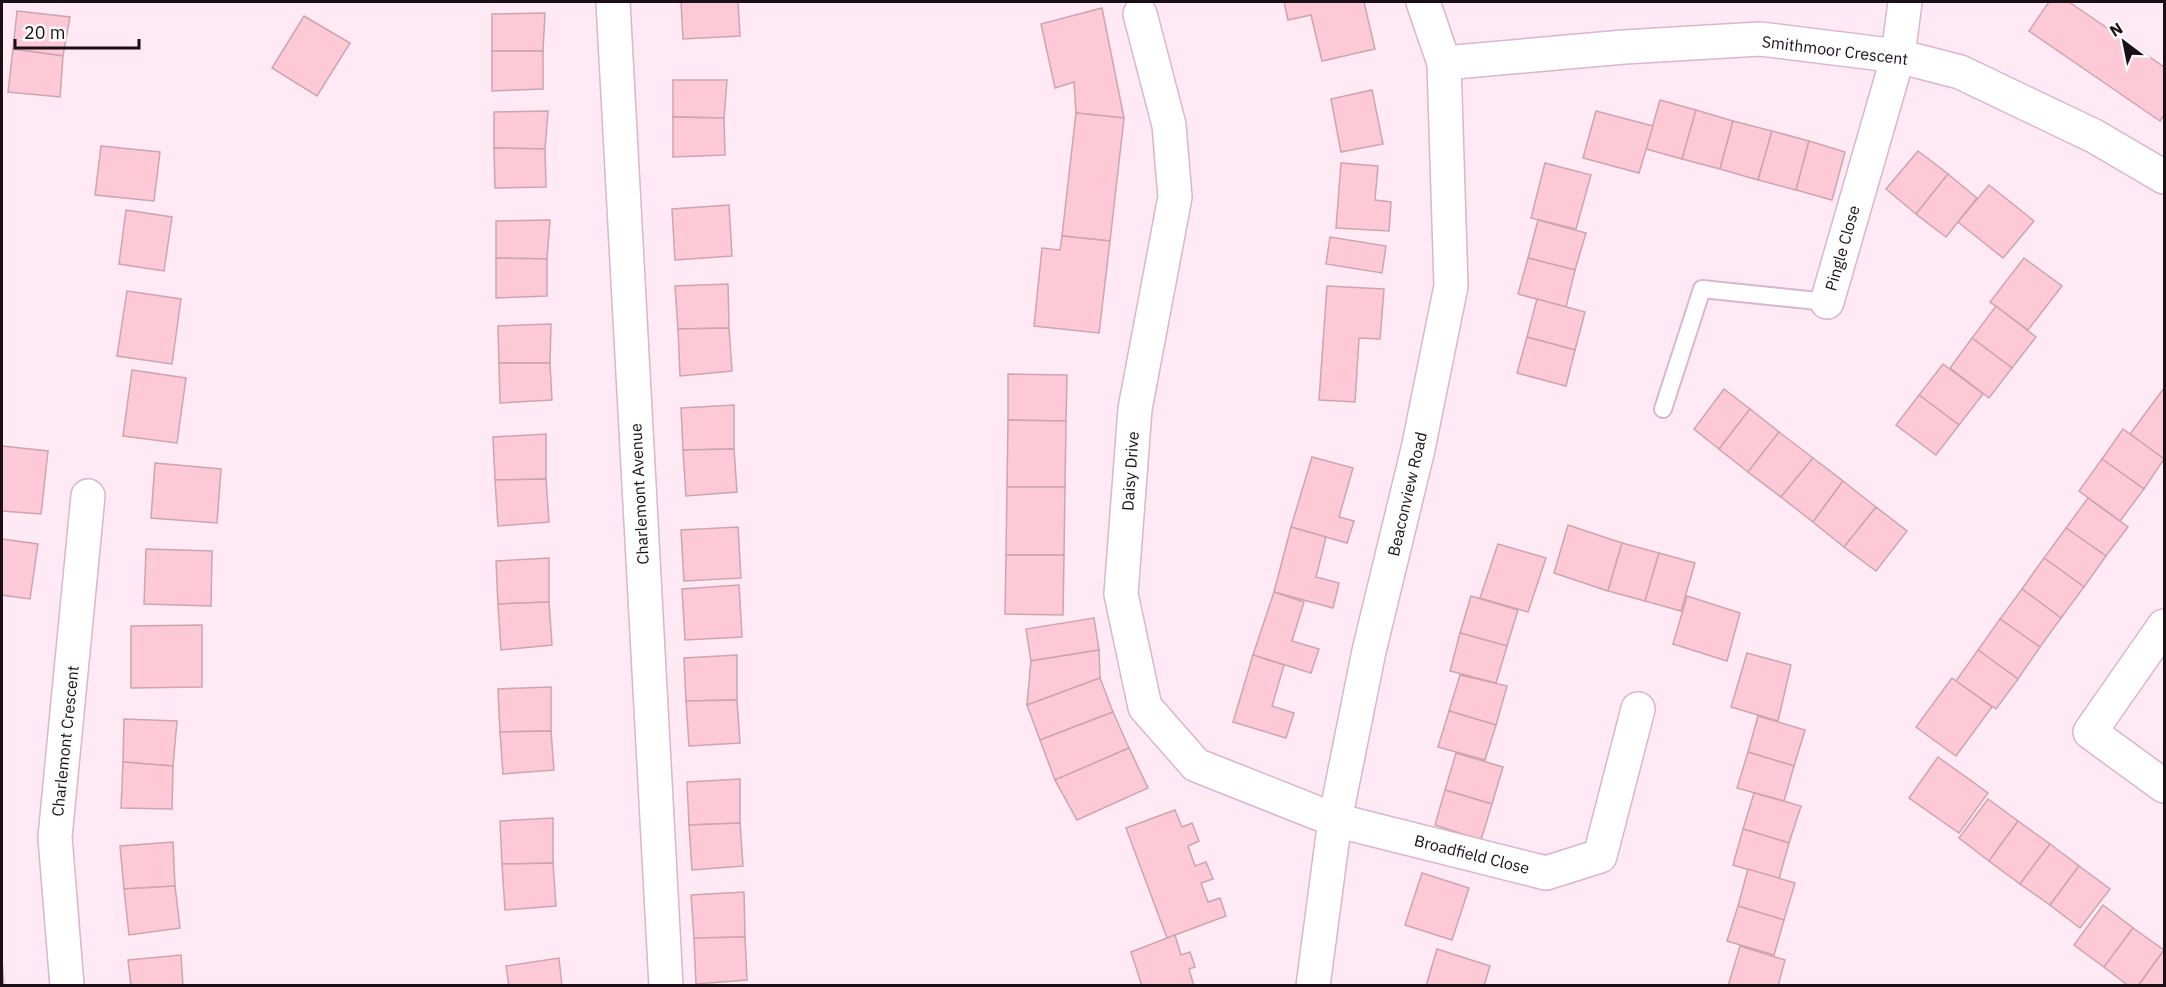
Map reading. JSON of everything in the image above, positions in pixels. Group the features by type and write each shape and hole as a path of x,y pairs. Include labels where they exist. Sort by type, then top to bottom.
{"street":[{"name":"Charlemont Avenue","path":"613,2 666,986"},
{"name":"Beaconview Road","path":"1314,986 1335,820 1370,651 1418,448 1451,286 1444,63 1423,2"},
{"name":"Pingle Close","path":"1827,302 1898,56 1905,2"},
{"name":"Daisy Drive","path":"1140,14 1169,125 1175,197 1135,409 1121,594 1145,707 1196,765 1335,820"},
{"name":"Smithmoor Crescent","path":"1444,63 1624,47 1760,39 1898,56 1960,72 2094,136 2164,177"},
{"name":"Charlemont Crescent","path":"67,986 55,837 88,496"},
{"path":"2164,626 2090,732 2164,786"},
{"name":"Broadfield Close","path":"1335,820 1546,873 1600,856 1638,709"}],"lane":[{"name":"Pingle Close","path":"1663,409 1702,289 1827,302"}],"building":[{"path":"681,2 738,2 740,36 683,39"},
{"path":"1284,2 1364,2 1375,49 1322,61 1311,15 1288,20"},
{"path":"2049,2 2069,2 2164,67 2164,115 2160,121 2029,31"},
{"path":"1102,8 1124,118 1076,113 1074,82 1055,88 1041,24"},
{"path":"17,11 70,17 63,56 13,49"},
{"path":"545,13 543,51 492,51 492,14"},
{"path":"304,16 350,43 317,96 272,68"},
{"path":"13,49 63,56 60,97 8,92"},
{"path":"492,51 543,51 543,89 492,91"},
{"path":"673,80 727,80 724,118 673,117"},
{"path":"1372,90 1383,144 1341,152 1331,99"},
{"path":"1660,100 1696,110 1682,159 1646,149"},
{"path":"1696,110 1733,121 1720,169 1682,159"},
{"path":"548,111 545,149 494,148 494,112"},
{"path":"1596,111 1653,126 1639,173 1583,158"},
{"path":"1076,113 1124,118 1110,241 1062,236"},
{"path":"673,117 724,118 725,155 673,157"},
{"path":"1733,121 1772,131 1758,180 1720,169"},
{"path":"1772,131 1809,141 1796,190 1758,180"},
{"path":"1809,141 1845,152 1832,200 1796,190"},
{"path":"101,146 160,152 154,201 95,195"},
{"path":"494,148 545,149 546,187 495,188"},
{"path":"1918,151 1948,174 1916,214 1886,189"},
{"path":"1341,163 1378,166 1375,200 1391,202 1389,231 1336,228"},
{"path":"1545,163 1591,175 1576,229 1531,218"},
{"path":"1948,174 1977,198 1946,237 1916,214"},
{"path":"1989,185 2034,221 2003,258 1958,222"},
{"path":"729,205 732,256 675,260 672,209"},
{"path":"126,210 172,217 164,271 119,264"},
{"path":"550,220 547,259 496,258 496,221"},
{"path":"1538,220 1586,233 1575,270 1528,258"},
{"path":"1062,236 1110,241 1099,333 1034,326 1042,248 1060,250"},
{"path":"1330,237 1386,246 1382,273 1326,264"},
{"path":"496,258 547,259 547,296 496,298"},
{"path":"1528,258 1575,270 1566,307 1518,294"},
{"path":"2024,258 2062,286 2028,330 1990,302"},
{"path":"728,284 729,328 678,329 675,286"},
{"path":"1327,286 1384,289 1380,339 1359,338 1355,402 1319,400"},
{"path":"127,291 181,299 172,364 117,356"},
{"path":"1537,299 1585,312 1575,350 1527,337"},
{"path":"1996,306 2036,337 2012,368 1972,338"},
{"path":"551,324 550,363 499,363 498,326"},
{"path":"729,328 732,371 680,376 678,329"},
{"path":"1527,337 1575,350 1566,386 1517,373"},
{"path":"1972,338 2012,368 1989,398 1950,368"},
{"path":"499,363 550,363 552,400 500,403"},
{"path":"1943,364 1983,394 1959,425 1919,395"},
{"path":"132,370 186,378 177,443 123,436"},
{"path":"1008,374 1067,375 1066,421 1008,420"},
{"path":"2164,388 2164,459 2130,434"},
{"path":"1724,389 1750,409 1719,449 1694,429"},
{"path":"1919,395 1959,425 1936,455 1896,425"},
{"path":"734,405 734,449 683,450 681,408"},
{"path":"1750,409 1779,432 1748,472 1719,449"},
{"path":"1008,420 1066,421 1065,487 1007,487"},
{"path":"2123,429 2164,459 2144,489 2102,459"},
{"path":"1779,432 1813,458 1781,497 1748,472"},
{"path":"546,434 546,479 495,480 493,437"},
{"path":"2,446 48,451 41,514 2,511"},
{"path":"734,449 737,492 686,496 683,450"},
{"path":"1312,457 1353,468 1339,517 1354,521 1347,543 1291,527"},
{"path":"1813,458 1843,481 1813,522 1781,497"},
{"path":"2102,459 2144,489 2120,521 2079,491"},
{"path":"155,463 221,469 217,523 151,518"},
{"path":"546,479 549,522 498,526 495,480"},
{"path":"1843,481 1876,507 1844,547 1813,522"},
{"path":"1007,487 1065,487 1064,555 1006,555"},
{"path":"2088,498 2128,527 2106,556 2066,528"},
{"path":"1876,507 1907,531 1876,571 1844,547"},
{"path":"1568,525 1622,543 1608,591 1554,573"},
{"path":"738,527 741,578 684,581 681,530"},
{"path":"1291,527 1326,537 1316,577 1339,583 1333,608 1274,592"},
{"path":"2066,528 2106,556 2084,587 2044,558"},
{"path":"2,539 38,544 30,599 2,595"},
{"path":"1622,543 1659,553 1645,601 1608,591"},
{"path":"1498,544 1546,558 1528,612 1480,598"},
{"path":"146,549 212,551 211,606 144,604"},
{"path":"1659,553 1695,563 1681,611 1645,601"},
{"path":"1006,555 1064,555 1063,615 1005,614"},
{"path":"549,558 549,602 498,604 496,561"},
{"path":"2044,558 2084,587 2061,618 2022,589"},
{"path":"739,585 742,637 685,640 682,589"},
{"path":"2022,589 2061,618 2040,647 2000,619"},
{"path":"1274,592 1304,602 1292,641 1319,649 1311,673 1253,655"},
{"path":"1471,596 1518,610 1507,646 1460,633"},
{"path":"1687,596 1740,613 1727,661 1673,644"},
{"path":"549,602 552,645 501,650 498,604"},
{"path":"1094,618 1099,650 1031,661 1026,629"},
{"path":"2000,619 2040,647 2018,679 1978,650"},
{"path":"202,625 202,687 131,688 131,626"},
{"path":"1460,633 1507,646 1496,683 1450,671"},
{"path":"1099,650 1100,678 1027,705 1031,661"},
{"path":"1978,650 2018,679 1996,709 1956,681"},
{"path":"1747,653 1791,665 1778,721 1731,707"},
{"path":"737,655 737,700 686,701 684,658"},
{"path":"1253,655 1284,665 1272,706 1294,713 1286,738 1233,722"},
{"path":"1460,675 1507,686 1496,725 1449,711"},
{"path":"1100,678 1113,712 1040,740 1027,705"},
{"path":"1952,678 1992,707 1956,756 1916,727"},
{"path":"551,687 551,731 500,732 498,689"},
{"path":"737,700 740,743 689,746 686,701"},
{"path":"1449,711 1496,725 1485,760 1438,747"},
{"path":"1113,712 1129,748 1055,780 1040,740"},
{"path":"1758,716 1805,730 1794,766 1748,752"},
{"path":"124,719 177,721 173,766 123,762"},
{"path":"551,731 554,770 503,774 500,732"},
{"path":"1129,748 1148,788 1077,820 1055,780"},
{"path":"1748,752 1794,766 1784,801 1737,788"},
{"path":"1456,753 1503,767 1492,804 1445,790"},
{"path":"1938,757 1988,793 1959,833 1909,798"},
{"path":"123,762 173,766 172,809 121,808"},
{"path":"740,779 740,823 689,825 687,782"},
{"path":"1445,790 1492,804 1481,840 1435,825"},
{"path":"1754,793 1801,806 1789,843 1743,829"},
{"path":"1988,799 2018,821 1989,861 1959,838"},
{"path":"1175,810 1182,827 1192,823 1199,841 1188,846 1195,866 1206,862 1213,879 1201,883 1208,902 1220,898 1226,916 1167,938 1126,828"},
{"path":"553,818 553,863 502,864 500,821"},
{"path":"2018,821 2050,844 2020,884 1989,861"},
{"path":"740,823 743,866 692,870 689,825"},
{"path":"1743,829 1789,843 1779,879 1733,865"},
{"path":"173,842 175,886 124,889 120,846"},
{"path":"2050,844 2079,866 2050,905 2020,884"},
{"path":"553,863 556,906 505,910 502,864"},
{"path":"2079,866 2110,889 2080,928 2050,905"},
{"path":"1748,869 1795,883 1784,920 1738,906"},
{"path":"1422,873 1469,888 1452,940 1405,925"},
{"path":"175,886 180,928 129,935 124,889"},
{"path":"744,892 745,937 694,938 691,895"},
{"path":"2103,905 2133,928 2104,967 2074,945"},
{"path":"1738,906 1784,920 1774,955 1727,941"},
{"path":"2133,928 2164,950 2138,986 2129,986 2104,967"},
{"path":"1175,935 1181,955 1190,952 1195,967 1189,969 1194,986 1142,986 1131,952"},
{"path":"745,937 747,980 696,984 694,938"},
{"path":"1740,946 1785,960 1778,986 1728,986"},
{"path":"1437,949 1490,966 1484,986 1426,986"},
{"path":"2164,950 2164,986 2138,986"},
{"path":"181,955 183,986 131,986 128,960"},
{"path":"559,958 562,986 509,986 506,966"},
{"path":"2,959 4,986 2,986"}]}
